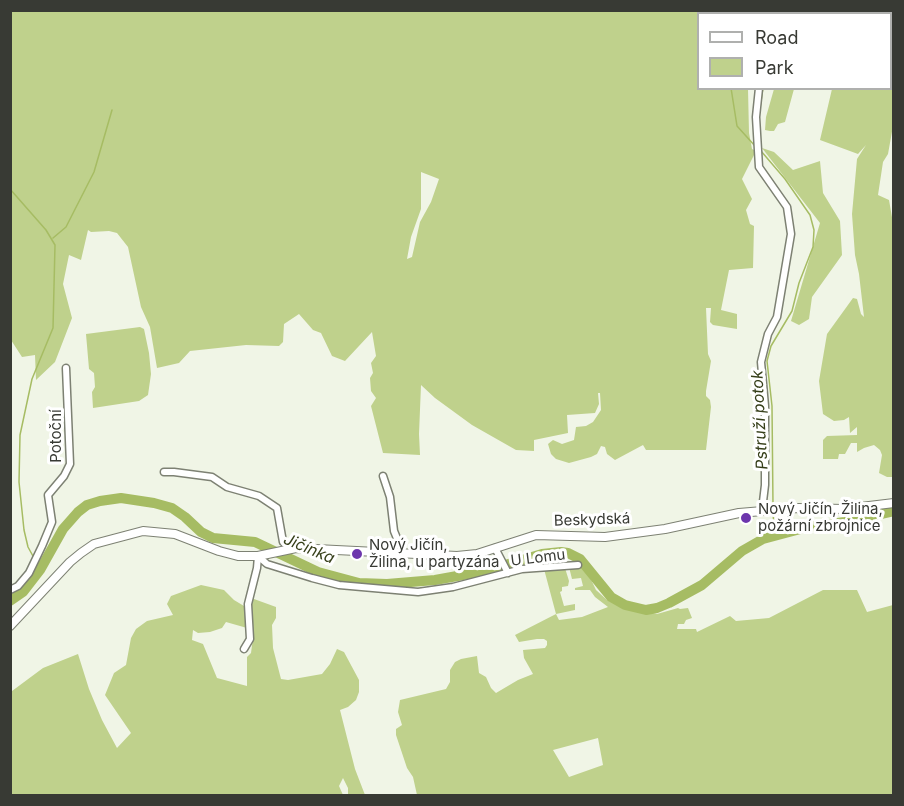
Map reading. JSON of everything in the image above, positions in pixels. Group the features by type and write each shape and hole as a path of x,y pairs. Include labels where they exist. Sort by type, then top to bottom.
{"street":[{"path":"759,90 756,117 759,167 787,207 791,234 777,317 768,334 761,362 765,406 764,510"},
{"name":"Potoční","path":"10,590 18,586 29,573 42,546 52,522 48,495 64,476 70,464 66,368"},
{"path":"164,472 212,477 227,487 259,496 277,508 283,542 294,548"},
{"path":"383,476 390,497 394,531 403,553"},
{"name":"Beskydská","path":"261,556 294,548 457,556 477,554 536,535 605,537 665,529 730,514 764,510 844,509 894,503"},
{"path":"10,626 70,562 94,544 143,531 161,532 175,534 229,554 261,556 248,604 250,639 244,649"},
{"path":"495,548 508,573"},
{"name":"U Lomu","path":"261,556 267,564 330,583 418,592 453,587 522,569 578,565"}],"green space":[{"path":"788,10 893,11 893,126 888,154 883,162 878,195 889,200 893,223 893,477 879,473 882,455 874,445 857,452 857,443 851,443 845,454 839,454 838,459 823,459 823,440 827,436 857,435 857,427 850,433 849,417 834,421 823,414 819,381 827,334 853,298 857,299 864,317 852,214 857,159 866,145 858,154 820,140 832,90 892,90 892,12 787,12"},
{"path":"10,11 746,12 697,12 697,90 748,90 749,133 755,153 742,179 752,199 746,210 750,224 754,226 753,268 729,270 721,310 737,314 737,329 713,325 710,322 711,308 706,308 708,354 711,361 706,396 710,400 711,407 706,450 646,450 643,445 615,460 607,454 605,447 601,446 597,454 569,463 556,459 551,454 548,444 553,440 562,444 574,440 576,427 586,426 593,422 601,410 600,393 598,393 599,404 595,413 567,415 568,433 534,440 534,451 516,450 472,425 421,385 420,455 383,453 371,406 376,398 371,391 370,378 373,373 371,363 376,356 372,332 345,361 332,356 321,333 313,330 299,314 284,324 283,342 279,346 246,345 190,351 179,363 157,368 150,327 141,307 128,247 117,233 109,231 91,232 88,230 81,260 69,255 63,284 72,318 55,362 36,380 35,355 22,357 11,340","holes":["421,172 439,179 431,202 420,222 412,257 407,259 411,237 421,209"]},
{"path":"774,90 794,90 785,122 778,124 774,131 765,130"},
{"path":"762,148 774,152 793,170 820,161 823,193 840,221 842,255 812,297 809,319 799,325 791,321 820,223"},
{"path":"140,327 144,329 149,353 151,374 148,395 139,401 93,408 94,373 89,369 86,334"},
{"path":"580,565 586,569 596,590 607,600 620,606 657,614 678,608 688,608 692,618 686,620 684,624 678,624 677,629 696,629 697,632 730,616 736,621 769,618 823,590 857,590 867,612 893,605 893,795 417,795 413,777 407,768 396,735 396,729 402,725 398,712 400,700 446,689 450,682 450,670 455,662 461,659 477,656 479,673 486,677 496,693 533,674 524,658 523,650 545,648 547,641 537,639 519,642 515,635 556,614 559,620 582,617 608,607 590,590 575,590 583,586 581,578 572,579 569,567","holes":["598,738 603,765 569,777 553,750"]},
{"path":"565,568 569,581 568,586 562,587 560,592 564,606 575,604 575,610 556,614 544,569"},
{"path":"201,585 224,590 244,606 247,628 226,622 222,628 210,632 198,633 193,630 192,640 203,644 217,678 247,686 247,657 251,653 253,638 249,611 252,599 276,607 276,618 272,625 273,648 281,679 288,680 322,674 337,649 344,652 359,680 359,692 356,700 340,710 355,769 365,795 348,795 348,788 343,778 339,786 343,795 11,795 10,694 12,691 43,668 78,654 89,689 117,748 131,733 105,695 114,673 126,665 131,638 136,629 147,621 173,615 167,604 171,596"}],"waterway":[{"name":"Pstruží potok","path":"731,90 737,126 755,146"},
{"path":"760,108 763,90"},
{"path":"53,238 66,227 94,172 112,110"},
{"name":"Pstruží potok","path":"761,151 785,179 810,215 814,230 813,247 799,283 792,311 771,346 767,361 772,406 773,506"},
{"path":"10,189 46,230 55,245 53,328 32,379 20,435 19,482 24,530 28,547 34,558"},
{"name":"Jičínka","path":"10,601 23,592 40,570 63,529 78,512 87,505 121,498 172,508 201,532 213,538 255,542 318,572 359,583 387,584 435,580 485,571 542,554 568,553 580,559 611,597 625,605 646,610 669,603 702,585 742,551 763,539 808,527 845,522 894,511"},
{"name":"Pstruží potok","path":"773,514 775,535"},
{"name":"Jičínka","path":"36,562 40,570"}],"place":[{"name":"Nový Jičín, Žilina, požární zbrojnice","path":"746,518"},
{"name":"Nový Jičín, Žilina, u partyzána","path":"357,554"}]}
